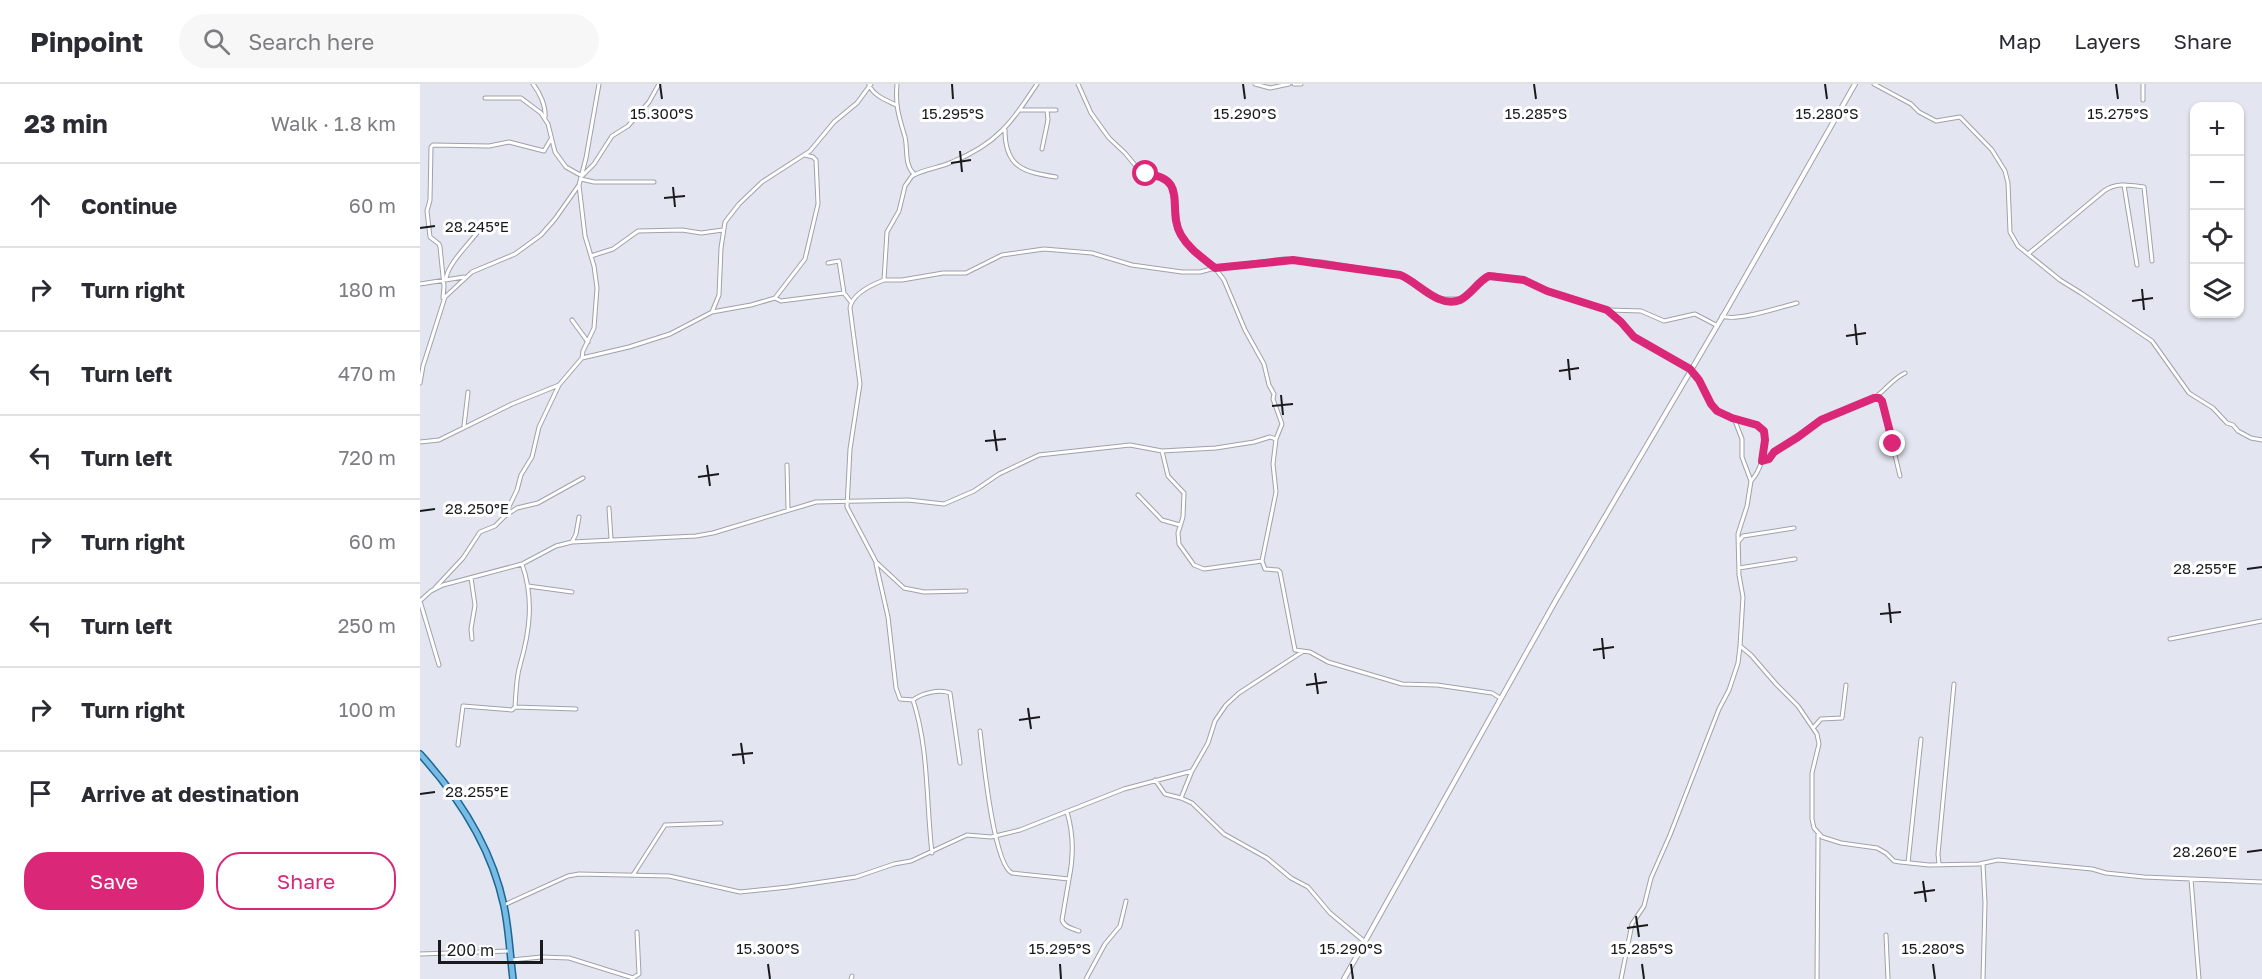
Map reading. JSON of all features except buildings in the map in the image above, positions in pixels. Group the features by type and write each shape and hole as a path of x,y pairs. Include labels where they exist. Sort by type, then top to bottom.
{"main road":[{"path":"420,754 465,813 482,843 504,905 513,979"}],"street":[{"path":"533,84 546,111 545,117 551,139 560,161 582,178 594,182 654,182"},
{"path":"443,299 465,277 484,266 509,258 530,244 555,219 582,178 599,84"},
{"path":"582,178 612,136 628,126 649,102 659,84"},
{"path":"897,84 896,105 907,160 914,174"},
{"path":"884,280 887,232 899,211 905,186 914,174 971,154 987,145 1005,128 1037,84"},
{"path":"1078,84 1091,113 1109,138 1143,173 1162,177 1172,188 1175,194 1176,217 1181,235 1224,280 1245,330 1266,369 1282,424 1276,439 1273,467 1276,490 1262,561 1265,569 1280,572 1295,650 1310,652 1328,662 1402,684 1437,685 1492,693 1500,698"},
{"path":"1255,84 1270,88 1289,84"},
{"path":"1294,84 1301,84"},
{"path":"1344,979 1500,698 1855,84"},
{"path":"1874,84 1936,121 1960,117 1992,150 2006,176 2011,236 2028,254 2060,280 2152,341 2188,393 2213,408 2222,419 2238,431 2262,441"},
{"path":"2143,84 2143,100"},
{"path":"870,85 872,91 880,98 896,105"},
{"path":"712,312 719,295 725,222 749,193 771,175 805,155 834,122 857,103 870,85"},
{"path":"485,98 520,98 545,117"},
{"path":"1018,110 1056,110"},
{"path":"1042,148 1048,120 1047,110"},
{"path":"1005,128 1005,147 1018,167 1026,171 1056,177"},
{"path":"420,383 443,299 444,280 440,247 436,240 430,237 427,211 430,200 431,147 433,145 489,146 509,142 544,151 551,139"},
{"path":"582,358 670,334 712,312 776,298 805,259 818,204 816,160 813,156 805,155"},
{"path":"2028,254 2115,184 2144,187 2152,261"},
{"path":"504,517 517,490 521,475 532,457 539,427 559,385 582,358 594,328 597,288 585,236 579,185"},
{"path":"2124,185 2137,265"},
{"path":"444,280 451,266 480,229"},
{"path":"591,256 612,249 638,231 682,230 701,233 723,230"},
{"path":"851,302 870,285 884,280 902,280 918,275 966,273 1002,255 1034,249 1088,252 1132,265 1182,272 1200,272 1284,259 1322,262 1400,275 1406,277 1427,294 1452,301 1461,299 1485,278 1493,275 1524,280 1547,291 1607,310 1641,310 1664,321 1695,314 1716,325"},
{"path":"828,263 838,261 844,293 851,302 850,318 860,384 850,449 846,502 876,562 888,617 896,688 900,699 913,700 925,694 945,691 950,693 960,763"},
{"path":"420,284 465,277"},
{"path":"776,298 781,301 844,293"},
{"path":"1722,316 1728,318 1797,303"},
{"path":"1607,310 1634,337 1690,369 1702,385 1714,408 1764,431 1765,440 1762,461 1751,481 1747,506 1739,529 1739,568 1743,597 1738,663 1729,690 1719,709 1658,860 1644,906 1632,924 1621,979"},
{"path":"572,320 588,342"},
{"path":"1762,461 1769,459 1774,452 1821,420 1874,398 1893,380 1905,373"},
{"path":"420,442 439,440 522,399 559,385"},
{"path":"464,426 468,392"},
{"path":"1874,398 1882,401 1900,476"},
{"path":"1732,418 1740,434 1742,457 1751,481"},
{"path":"431,591 443,585 522,564 556,546 572,542 705,535 816,502 908,501 944,504 974,491 999,474 1039,455 1130,445 1162,451 1216,448 1270,437 1276,439"},
{"path":"1162,451 1168,476 1183,492 1183,517 1178,539 1187,558 1197,568 1204,569 1262,561"},
{"path":"787,465 788,509"},
{"path":"439,665 420,601 456,566 480,532 495,526 517,508 538,503 583,478"},
{"path":"1138,495 1162,520 1180,525"},
{"path":"609,508 611,540"},
{"path":"572,542 579,517"},
{"path":"1738,542 1743,536 1794,528"},
{"path":"1739,568 1794,559"},
{"path":"876,562 904,588 924,592 966,591"},
{"path":"515,707 530,602 522,564"},
{"path":"471,578 475,605 471,629 472,639"},
{"path":"528,586 573,592"},
{"path":"2170,639 2262,621"},
{"path":"1740,646 1798,706 1814,727 1819,744 1812,773 1812,819 1818,834 1817,979"},
{"path":"1181,798 1192,771 1208,743 1215,720 1231,700 1302,652"},
{"path":"1939,864 1938,854 1954,684"},
{"path":"1814,727 1821,719 1842,718 1846,685"},
{"path":"913,700 927,771 928,821 932,853"},
{"path":"458,745 463,706 512,710 515,707 576,709"},
{"path":"980,731 994,836 1009,872 1069,879"},
{"path":"1908,863 1921,739"},
{"path":"504,905 568,876 579,874 680,877 713,887 746,892 861,875 911,861 969,835 994,836 1023,829 1124,789 1192,771"},
{"path":"1155,780 1165,794 1192,803 1224,834 1267,858 1312,891 1330,913 1365,942"},
{"path":"1067,812 1074,848 1062,920 1069,928 1079,931"},
{"path":"633,875 665,825 721,823"},
{"path":"1818,834 1841,843 1877,848 1894,861 1908,863 1983,864 1998,860 2092,869 2106,873 2144,877 2262,882"},
{"path":"1983,864 1985,903 1983,979"},
{"path":"2191,879 2199,979"},
{"path":"1086,979 1105,944 1120,926 1125,901"},
{"path":"511,961 541,957 569,958 633,978 639,974 637,932"},
{"path":"1886,935 1888,979"},
{"path":"420,954 510,951"}],"route":[{"path":"1146,174 1162,177 1174,190 1179,232 1194,251 1215,268 1284,259 1322,262 1334,266 1400,275 1406,277 1427,294 1452,301 1461,299 1489,276 1524,280 1547,291 1607,310 1634,337 1690,369 1717,411 1757,425 1764,431 1762,461 1769,459 1774,452 1833,413 1860,406 1874,398 1882,401 1893,444"}]}
